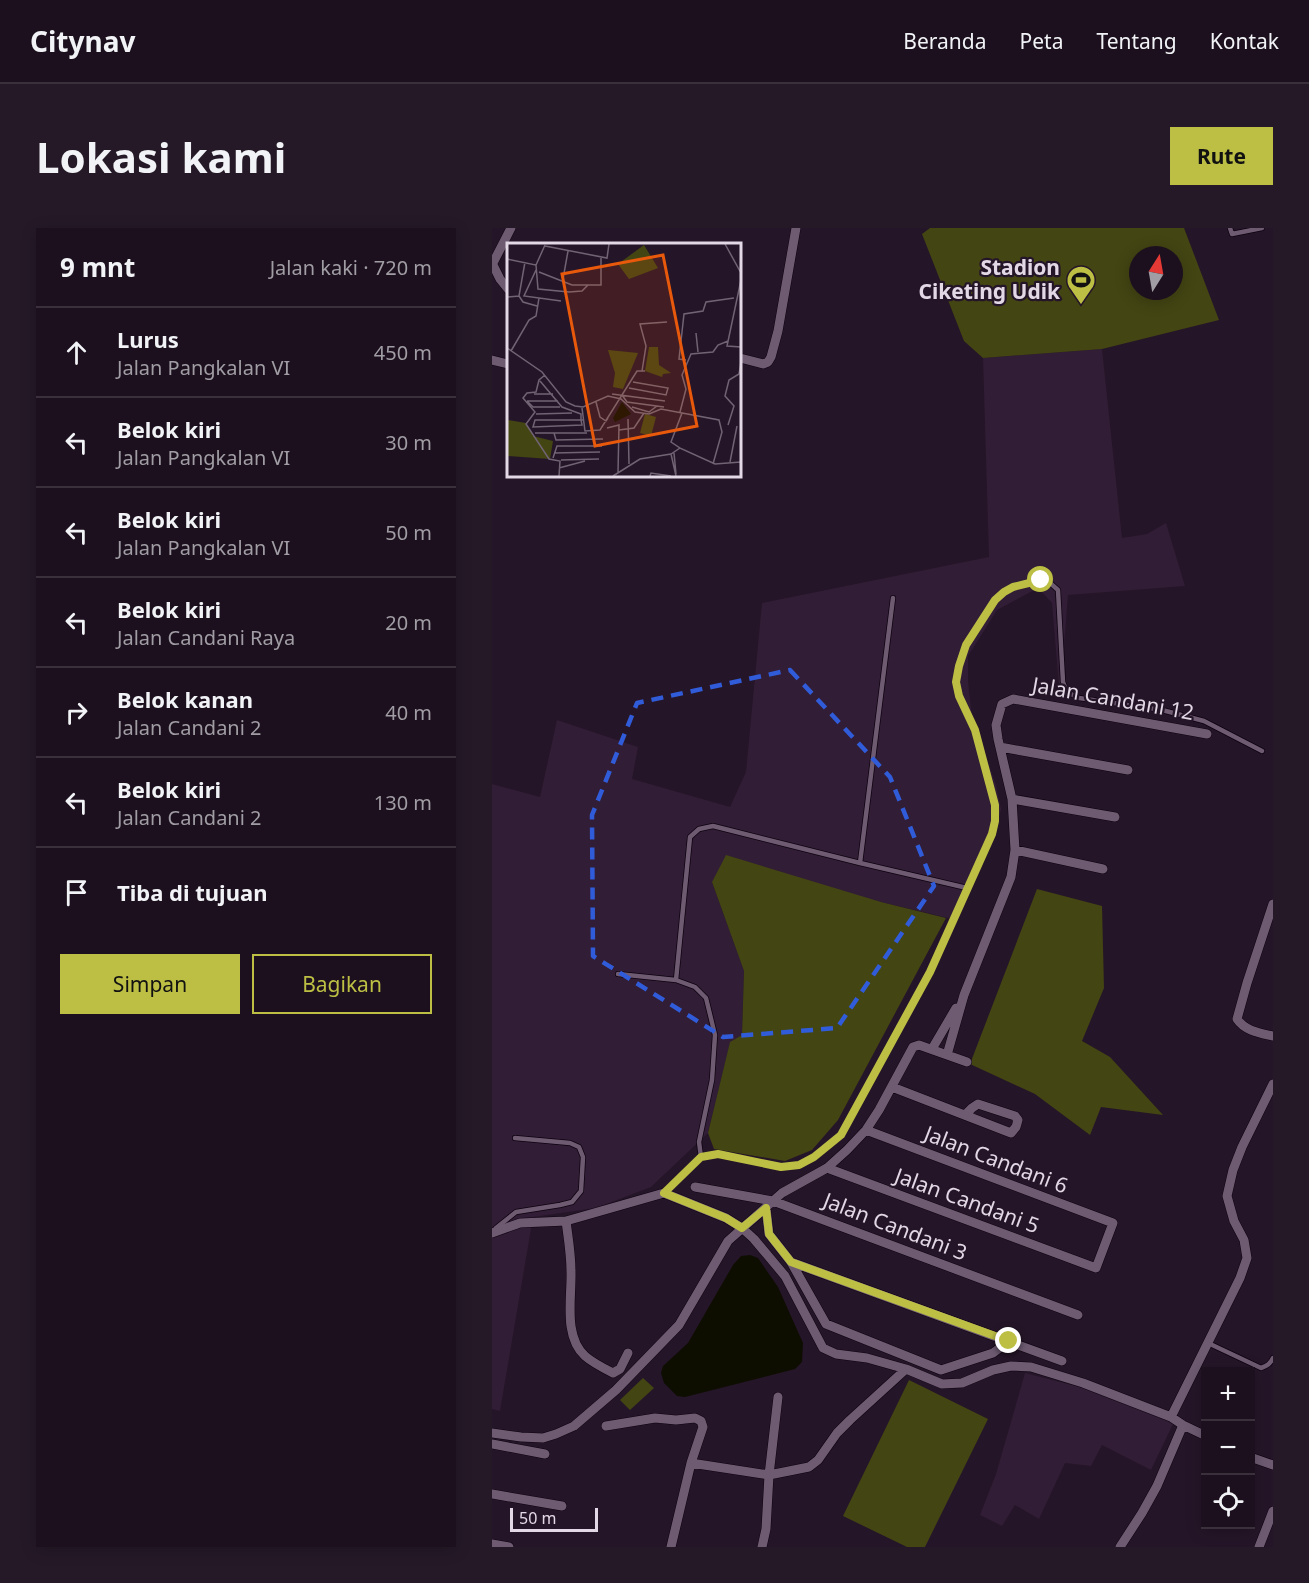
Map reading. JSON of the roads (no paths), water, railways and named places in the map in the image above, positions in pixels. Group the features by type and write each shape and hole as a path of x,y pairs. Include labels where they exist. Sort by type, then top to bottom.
{"street":[{"path":"507,288 492,263 511,228"},
{"path":"741,358 763,364 771,357 778,331 796,228"},
{"path":"492,360 507,364"},
{"name":"Jalan Candani 12","path":"1000,747 996,725 1002,704 1013,699 1207,734"},
{"path":"947,1054 964,995 1011,877 1015,850 1012,799 1000,747 1128,770"},
{"path":"1012,799 1115,817"},
{"path":"1015,850 1102,869"},
{"path":"1273,904 1237,1019 1248,1029 1273,1036"},
{"path":"932,1049 964,995"},
{"path":"492,1433 543,1438 574,1426 616,1390 679,1325 728,1241 782,1193 827,1168 866,1130 913,1047 919,1045 968,1062"},
{"path":"1171,1417 1240,1278 1247,1258 1244,1240 1234,1221 1227,1196 1233,1170 1242,1147 1273,1084"},
{"path":"892,1087 1011,1133 1018,1120 1015,1116 978,1104 965,1115"},
{"name":"Jalan Candani 6","path":"866,1130 1113,1223 1096,1268"},
{"name":"Jalan Candani 5","path":"827,1168 1096,1268"},
{"name":"Jalan Candani 3","path":"695,1187 770,1204 1078,1316"},
{"path":"492,1233 520,1223 566,1221 664,1193 726,1218 754,1239 785,1276 823,1348 836,1354 867,1358 906,1369 942,1384 962,1383 1011,1366 1031,1367 1083,1383 1171,1417 1201,1434"},
{"path":"770,1204 769,1234 791,1262 826,1324 940,1370 993,1353 1009,1341"},
{"path":"566,1221 571,1270 572,1335 583,1354 613,1373 620,1369 628,1353"},
{"path":"791,1262 1062,1361"},
{"path":"691,1464 769,1475 809,1467 818,1460 837,1433 906,1369"},
{"path":"762,1547 766,1529 769,1475 778,1397"},
{"path":"606,1426 655,1418 676,1420 695,1418 701,1421 704,1427 691,1464 671,1547"},
{"path":"1120,1547 1142,1513 1183,1425"},
{"path":"492,1444 545,1454"},
{"path":"1255,1458 1273,1465"},
{"path":"492,1494 562,1506"},
{"path":"1259,1547 1273,1511"},
{"path":"492,1544 509,1547"}],"lane":[{"path":"1230,228 1232,234 1262,228"},
{"path":"664,1193 701,1157 718,1154 781,1167 799,1165 814,1157 841,1135 930,972 992,834 995,805 975,730 959,696 956,682 966,645 995,600 1004,592 1013,587 1041,580 1049,582 1058,590 1063,682 1067,692 1079,698 1162,710 1204,721 1262,751"},
{"path":"860,863 893,598"},
{"path":"676,980 690,837 699,829 713,826 967,888"},
{"path":"618,974 676,980 695,987 706,998 715,1035 712,1080 699,1143 701,1157"},
{"path":"492,1233 516,1212 572,1202 581,1191 583,1157 579,1147 570,1143 515,1138"},
{"path":"1208,1343 1261,1368 1273,1358"}],"place":[{"name":"Stadion Ciketing Udik","path":"1081,306"}]}
